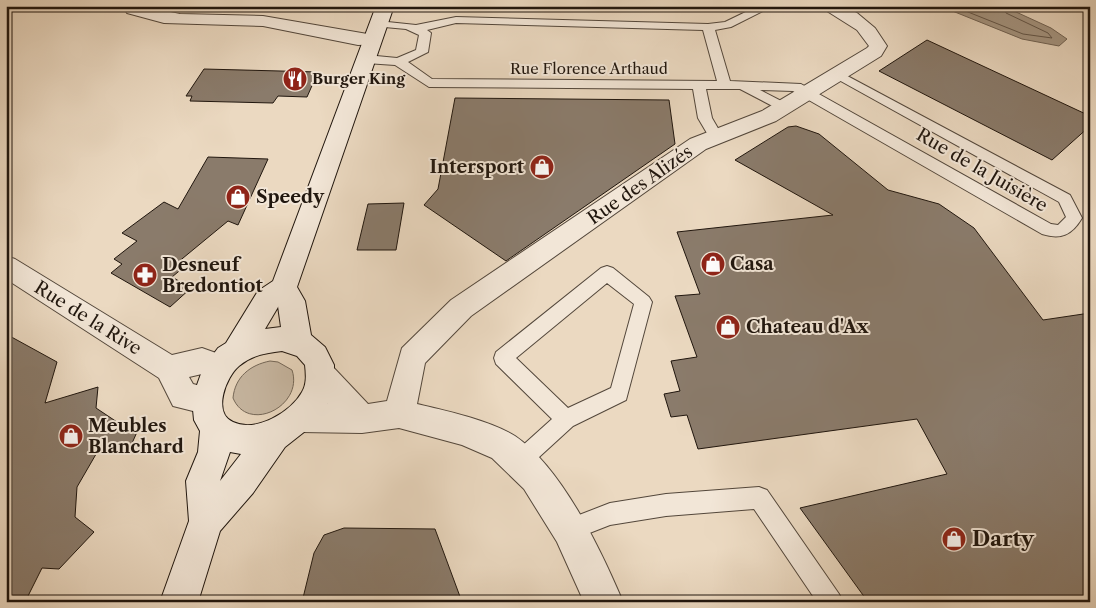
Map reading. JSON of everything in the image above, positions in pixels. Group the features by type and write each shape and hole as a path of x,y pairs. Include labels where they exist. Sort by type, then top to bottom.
{"street":[{"path":"132,6 134,9 154,18 262,21 355,40 375,33"},
{"name":"Rue des Alizés","path":"399,414 412,358 460,308 698,144 769,116 834,74 874,52 878,46 871,33 860,22 828,6"},
{"path":"179,602 206,521 203,482 214,452 208,386 228,360 268,299 284,287 375,33"},
{"name":"Rue de la Rive","path":"6,266 169,369"},
{"path":"284,287 291,301 298,343"},
{"path":"362,419 322,376 315,356 298,343 273,340 254,344 228,360 202,361 169,369 184,396 210,414 222,433 238,439 258,439 289,425 362,419 399,414 466,431 503,448 536,477 569,530 604,602"},
{"path":"206,521 230,496 289,425 316,397 322,376"}],"lane":[{"path":"415,29 456,20 708,27 727,25 768,6"},
{"path":"408,26 415,29 425,33 422,52 398,62 375,33 408,26"},
{"path":"708,27 725,85"},
{"name":"Rue Florence Arthaud","path":"398,62 411,68 429,83 474,85 725,85 796,87 806,92"},
{"name":"Rue de la Juisière","path":"806,92 1048,230 1062,231 1074,218 1065,199 834,74"},
{"path":"700,86 705,118 716,137"},
{"path":"742,86 782,107"},
{"path":"519,462 566,419 619,394 643,302 607,273 503,358 566,419"},
{"path":"569,530 610,514 666,505 758,498 830,602"}],"shaded area":[{"path":"270,361 278,362 292,370 294,383 290,395 283,404 273,411 250,414 240,409 233,398 234,391 240,378 245,373 256,366"}],"water":[{"path":"940,6 1003,6 1051,28 1067,39 1059,46 1022,39"}],"building":[{"path":"927,40 1090,116 1090,126 1052,160 879,71"},
{"path":"204,69 318,72 307,97 278,96 273,103 190,101 192,96 186,96"},
{"name":"Intersport","path":"455,98 669,100 675,144 506,261 424,205 438,189"},
{"path":"796,126 819,134 888,190 939,204 974,228 1043,320 1090,313 1090,602 868,602 800,508 947,474 917,419 698,449 687,415 671,417 664,394 680,391 671,361 697,357 675,296 700,294 677,232 833,215 735,160 788,127"},
{"path":"208,157 268,159 238,225 228,221 177,263 184,267 172,277 191,288 170,307 111,273 122,264 114,259 137,241 122,233 164,202 178,209"},
{"path":"404,203 396,250 357,250 368,204"},
{"name":"Meubles Blanchard","path":"6,334 57,362 45,403 98,387 96,408 117,422 141,423 129,450 99,449 77,487 75,517 94,532 59,569 42,568 25,602 6,602"},
{"path":"344,528 435,529 462,602 302,602 314,553 324,535"}],"place":[{"name":"Burger King","path":"295,79"},
{"name":"Intersport","path":"542,167"},
{"name":"Speedy","path":"238,197"},
{"name":"Casa","path":"713,264"},
{"name":"Desneuf Bredontiot","path":"145,275"},
{"name":"Chateau d'Ax","path":"728,327"},
{"name":"Meubles Blanchard","path":"71,436"},
{"name":"Darty","path":"954,539"}]}
